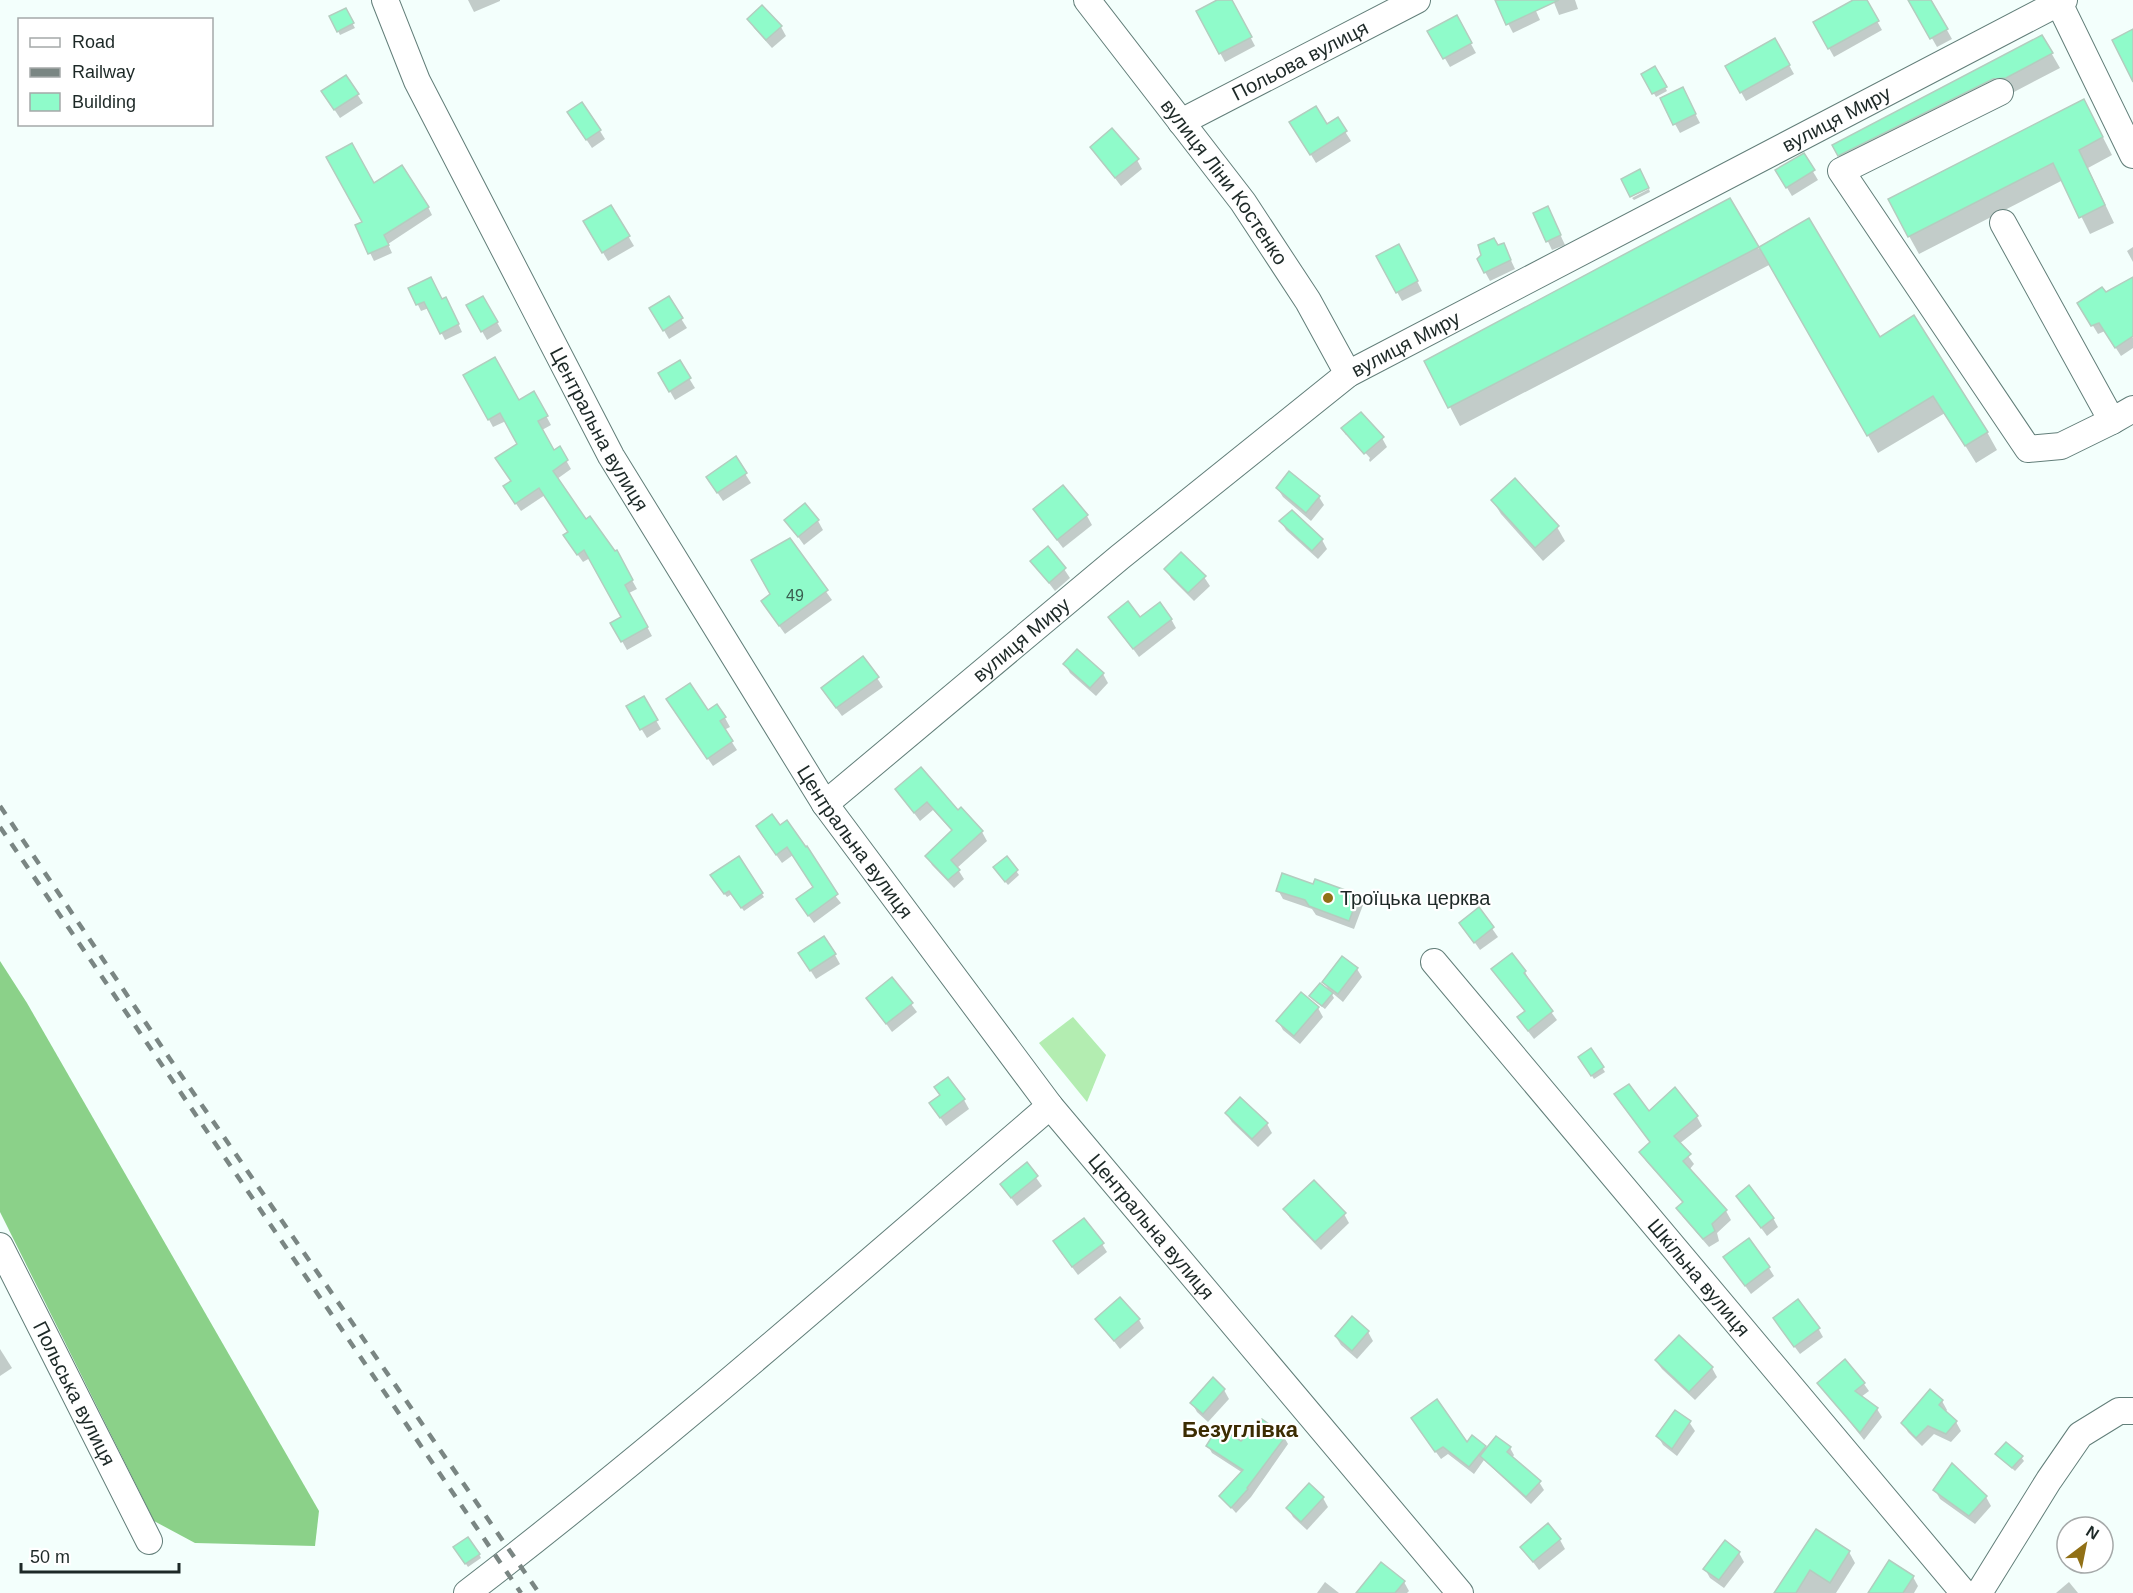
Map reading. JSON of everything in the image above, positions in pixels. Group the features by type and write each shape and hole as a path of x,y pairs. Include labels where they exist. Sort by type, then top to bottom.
{"street":[{"name":"Центральна вулиця","path":"385,0 417,81 612,456 825,804 1050,1106 1460,1593"},
{"name":"вулиця Ліни Костенко","path":"1087,0 1243,202 1308,301 1348,374"},
{"name":"Польова вулиця","path":"1181,122 1417,0"},
{"name":"вулиця Миру","path":"825,804 1120,557 1348,374 2061,1"},
{"path":"2061,1 2133,155"},
{"path":"2000,92 1841,171 2028,449 2061,446 2122,415 2002,223"},
{"name":"Шкільна вулиця","path":"1434,963 1964,1593"},
{"path":"467,1593 589,1497 1050,1106"},
{"name":"Польська вулиця","path":"0,1246 149,1541"},
{"path":"1979,1593 2049,1480 2080,1435 2119,1411 2133,1411"}],"green space":[{"path":"0,961 27,1003 319,1511 315,1546 195,1543 154,1521 0,1212"},
{"path":"1073,1017 1106,1055 1087,1102 1039,1043"}],"building":[{"path":"1217,0 1232,0 1252,37 1219,54 1196,11"},
{"path":"1495,0 1559,0 1506,25"},
{"path":"1853,0 1867,0 1879,21 1828,49 1813,22"},
{"path":"1908,0 1931,0 1948,29 1930,39"},
{"path":"762,5 782,26 766,40 747,19"},
{"path":"346,8 354,23 337,32 329,16"},
{"path":"1457,15 1472,43 1443,59 1427,31"},
{"path":"2133,29 2133,82 2112,40"},
{"path":"2042,35 2053,53 2006,78 1993,79 1838,156 1832,145"},
{"path":"1775,38 1790,65 1740,93 1725,66"},
{"path":"1655,66 1667,87 1652,94 1641,74"},
{"path":"346,75 359,94 334,110 321,91"},
{"path":"1683,87 1696,114 1673,125 1660,98"},
{"path":"2084,99 2103,137 2079,150 2105,205 2079,218 2053,163 1908,237 1888,199"},
{"path":"582,102 601,130 586,140 567,112"},
{"path":"1316,106 1327,124 1338,117 1347,131 1310,155 1289,122"},
{"path":"1112,128 1139,159 1115,178 1090,147"},
{"path":"352,143 374,183 402,165 429,207 384,235 389,245 368,254 355,225 362,222 326,157"},
{"path":"1804,153 1815,170 1786,188 1775,170"},
{"path":"1640,169 1649,188 1630,197 1621,179"},
{"path":"1730,198 1759,247 1448,408 1424,361"},
{"path":"611,205 630,236 602,253 583,221"},
{"path":"1548,206 1561,235 1546,242 1533,213"},
{"path":"1809,218 1880,337 1914,315 1988,432 1965,446 1933,396 1867,436 1759,247"},
{"path":"1494,238 1498,245 1504,243 1511,260 1484,273 1477,259 1481,255 1478,245"},
{"path":"1399,244 1418,281 1396,293 1376,256"},
{"path":"431,277 442,299 446,297 459,324 440,334 424,302 416,305 408,288"},
{"path":"2133,277 2133,336 2115,348 2099,323 2091,326 2077,303 2102,287 2106,292"},
{"path":"483,296 498,322 481,332 466,305"},
{"path":"669,296 683,318 663,331 649,308"},
{"path":"495,357 519,400 534,391 548,416 538,421 554,450 560,446 568,460 553,471 586,519 590,516 615,551 617,550 633,580 625,585 648,627 621,642 610,623 621,617 584,550 577,555 563,535 568,532 539,488 515,504 503,486 511,481 495,458 517,444 500,413 488,420 463,375"},
{"path":"680,360 691,378 669,392 658,373"},
{"path":"1361,412 1384,437 1364,454 1341,428"},
{"path":"736,456 747,473 717,493 706,477"},
{"path":"1289,471 1320,496 1306,513 1276,488"},
{"path":"1515,478 1559,526 1535,548 1491,500"},
{"path":"1063,485 1088,515 1057,540 1033,509"},
{"path":"805,503 819,520 798,537 784,520"},
{"path":"1292,510 1323,539 1312,551 1279,521"},
{"path":"790,538 828,590 779,626 761,601 770,594 751,560"},
{"path":"1048,546 1066,568 1049,583 1030,561"},
{"path":"1181,552 1206,576 1188,593 1164,569"},
{"path":"1128,601 1140,617 1160,602 1172,619 1133,649 1108,617"},
{"path":"1077,649 1104,673 1090,688 1063,664"},
{"path":"863,656 879,677 836,708 821,688"},
{"path":"690,683 708,710 717,704 726,717 720,721 733,741 707,759 666,699"},
{"path":"644,696 658,720 640,730 626,706"},
{"path":"921,767 958,810 961,807 983,831 951,860 960,870 948,880 925,856 952,830 927,802 914,813 895,789"},
{"path":"772,814 780,825 787,820 838,894 808,916 796,899 813,887 787,847 776,855 756,826"},
{"path":"739,856 763,893 741,908 729,891 724,894 710,875"},
{"path":"1007,856 1018,870 1005,882 993,867"},
{"name":"Троїцька церква","path":"1282,873 1313,884 1315,879 1359,895 1349,921 1309,906 1305,900 1276,891"},
{"path":"1479,907 1494,927 1474,943 1459,923"},
{"path":"824,936 836,954 810,971 798,953"},
{"path":"1512,953 1553,1011 1528,1031 1517,1017 1525,1011 1491,969"},
{"path":"1342,956 1358,968 1338,994 1322,982"},
{"path":"892,977 913,1003 886,1024 866,998"},
{"path":"1320,983 1333,993 1322,1006 1309,996"},
{"path":"1301,992 1319,1007 1294,1036 1276,1021"},
{"path":"1591,1048 1604,1067 1591,1076 1578,1057"},
{"path":"948,1077 965,1099 940,1118 929,1103 940,1095 934,1087"},
{"path":"1629,1084 1649,1111 1675,1087 1698,1116 1674,1136 1691,1154 1683,1161 1727,1210 1712,1224 1715,1231 1703,1239 1676,1208 1683,1202 1639,1152 1650,1142 1614,1094"},
{"path":"1240,1097 1268,1123 1252,1139 1225,1113"},
{"path":"1027,1162 1038,1176 1011,1198 1000,1184"},
{"path":"1314,1180 1346,1213 1315,1242 1283,1209"},
{"path":"1749,1185 1774,1218 1761,1228 1736,1196"},
{"path":"1084,1218 1104,1243 1072,1267 1053,1241"},
{"path":"1749,1238 1770,1267 1745,1286 1723,1257"},
{"path":"1120,1297 1140,1319 1114,1341 1095,1319"},
{"path":"1798,1299 1820,1328 1794,1347 1773,1318"},
{"path":"1352,1316 1369,1331 1352,1351 1335,1336"},
{"path":"1679,1335 1713,1367 1689,1392 1655,1360"},
{"path":"1845,1359 1865,1383 1855,1391 1878,1408 1860,1433 1817,1383"},
{"path":"1213,1377 1225,1389 1203,1414 1190,1403"},
{"path":"1930,1389 1943,1400 1939,1405 1957,1421 1946,1434 1928,1426 1916,1438 1901,1423"},
{"path":"1437,1399 1467,1442 1472,1435 1486,1446 1469,1467 1443,1447 1435,1452 1411,1418"},
{"path":"1675,1410 1691,1421 1672,1449 1656,1436"},
{"path":"1262,1419 1286,1436 1248,1489 1231,1508 1219,1496 1243,1470 1206,1446 1218,1427 1241,1441"},
{"path":"1496,1436 1511,1447 1507,1452 1541,1481 1526,1497 1480,1456"},
{"path":"2006,1442 2023,1456 2012,1468 1995,1454"},
{"path":"1952,1463 1987,1496 1969,1516 1933,1490"},
{"path":"1309,1483 1324,1497 1301,1522 1286,1508"},
{"path":"1548,1523 1561,1539 1533,1562 1520,1547"},
{"path":"1816,1529 1850,1551 1830,1583 1810,1570 1796,1593 1774,1593"},
{"path":"468,1537 480,1554 465,1564 453,1547"},
{"path":"1725,1540 1740,1552 1719,1580 1703,1569"},
{"path":"1889,1560 1914,1576 1903,1593 1868,1593"},
{"path":"1381,1562 1405,1581 1395,1593 1356,1593"}],"railway":[{"path":"0,806 170,1059 539,1593"},
{"path":"0,827 521,1593"}],"place":[{"name":"Троїцька церква","path":"1328,898"}],"district":[{"name":"Безуглівка","path":"1240,1429"}]}
